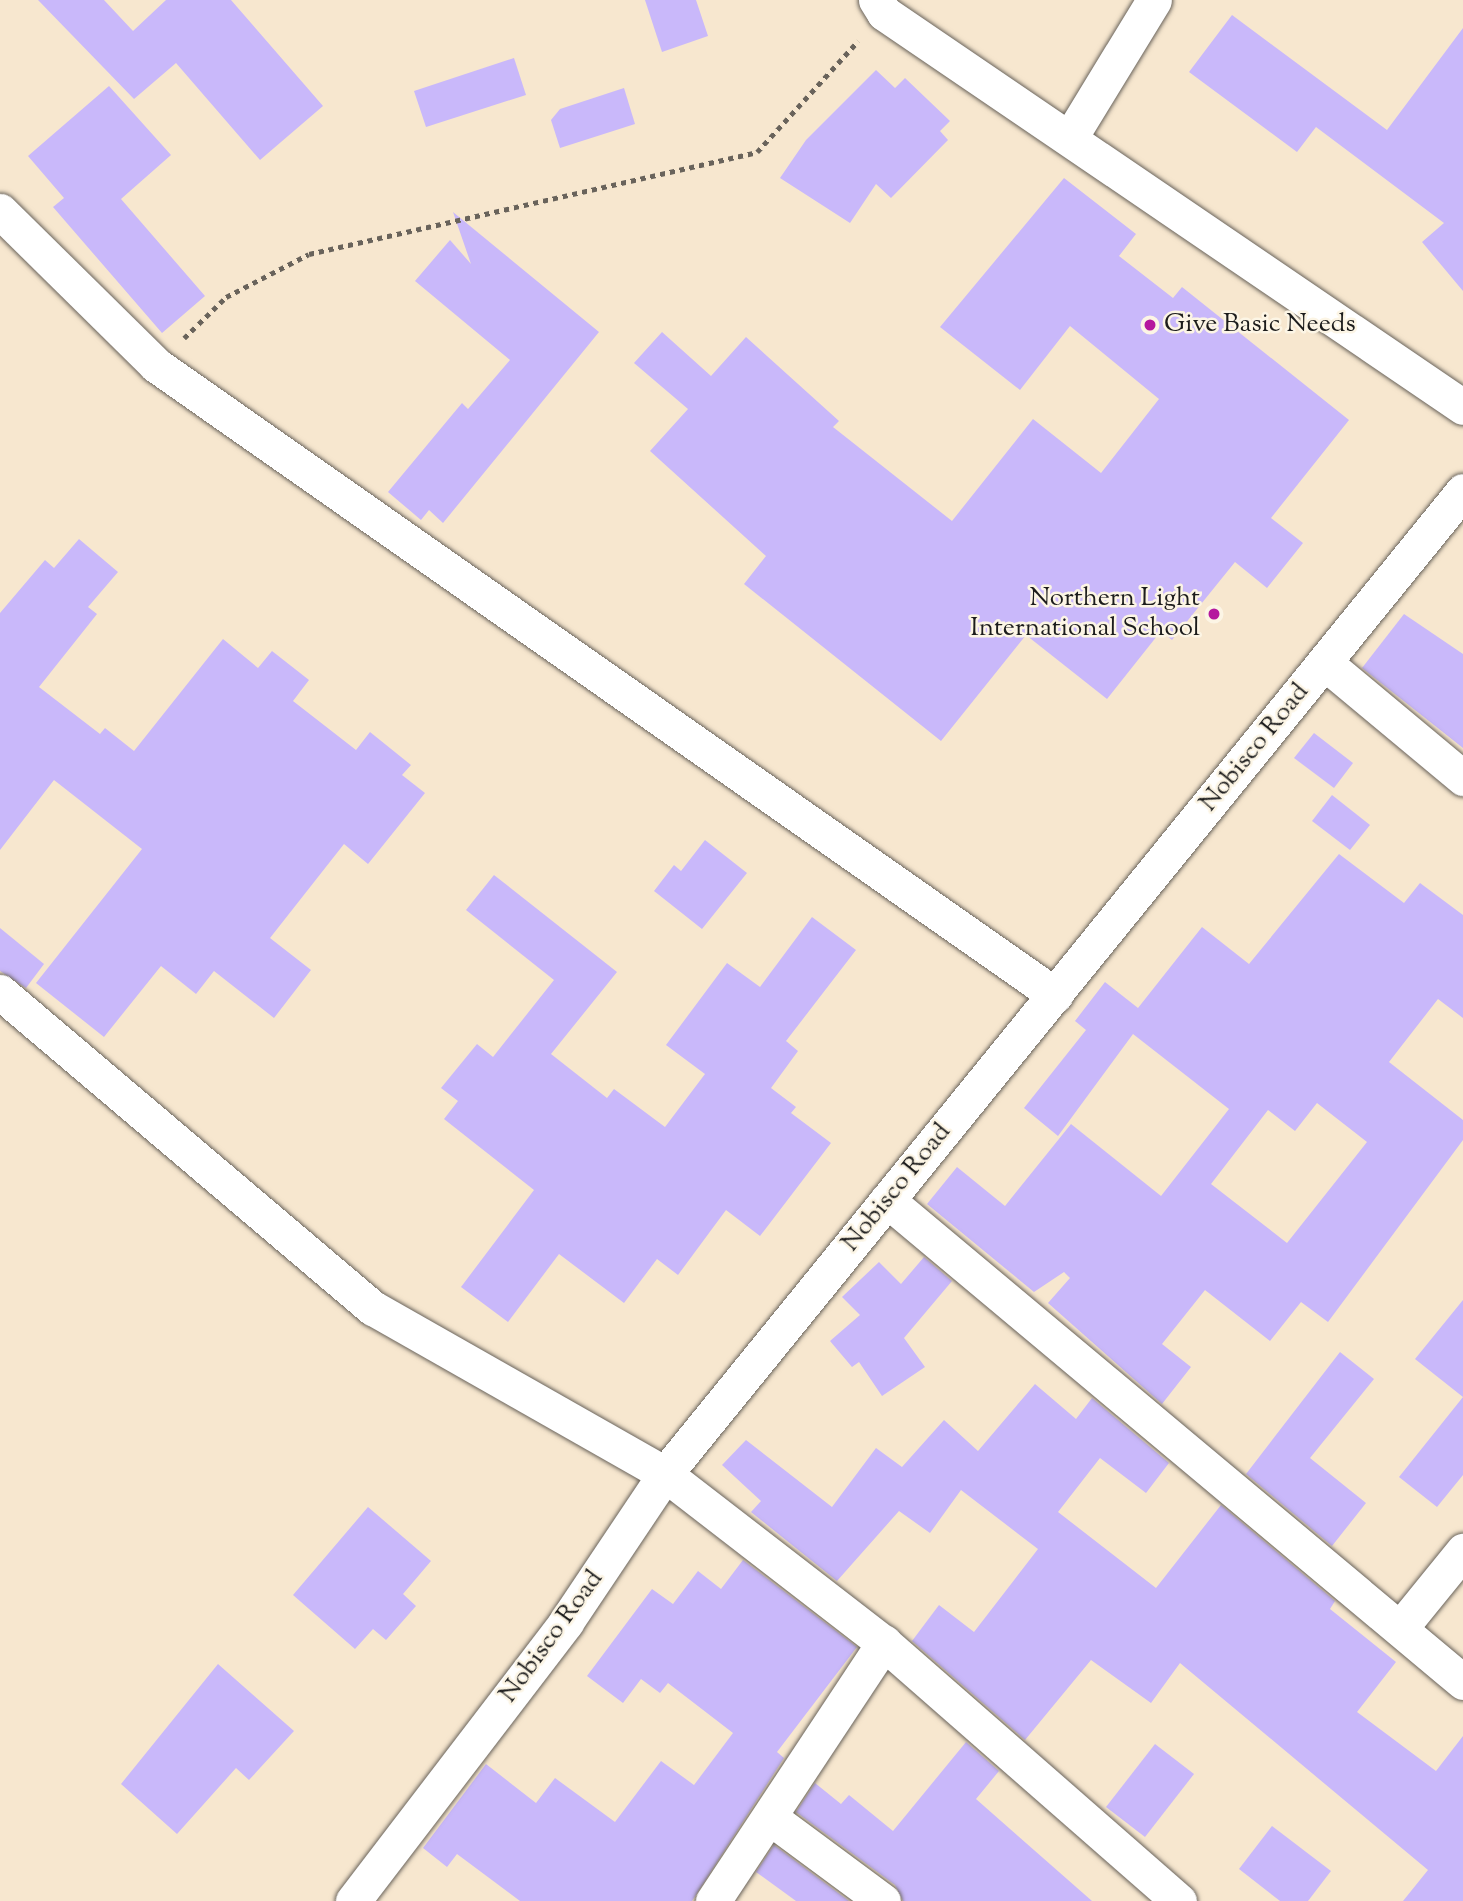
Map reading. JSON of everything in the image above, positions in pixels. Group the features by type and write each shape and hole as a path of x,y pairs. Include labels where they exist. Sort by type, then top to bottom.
{"street":[{"path":"1072,136 1154,0"},
{"path":"880,6 1463,407"},
{"path":"0,211 156,365 1055,995"},
{"name":"Nobisco Road","path":"353,1901 566,1622 665,1474 1463,491"},
{"path":"1325,663 1463,778"},
{"path":"0,992 373,1308 665,1474 884,1643 1179,1901"},
{"path":"887,1200 1402,1626 1463,1682"},
{"path":"1402,1626 1463,1551"},
{"path":"713,1901 772,1819 884,1643"},
{"path":"772,1819 883,1901"}],"path":[{"path":"156,365 226,297 309,254 757,152 880,6"}],"building":[{"path":"38,0 104,0 133,31 166,0 231,0 323,106 260,160 176,63 134,99"},
{"path":"645,0 696,0 708,36 662,52"},
{"path":"1232,15 1387,130 1463,28 1463,291 1422,242 1444,223 1316,127 1297,152 1189,72"},
{"path":"514,58 526,95 426,127 414,91"},
{"path":"876,70 895,88 905,78 950,121 940,131 948,140 891,198 876,184 850,223 780,178 806,140"},
{"path":"109,86 171,155 121,199 205,296 162,333 53,207 64,198 28,156"},
{"path":"624,88 635,124 560,148 551,120 560,109"},
{"path":"1064,178 1136,234 1119,256 1173,298 1182,287 1349,420 1271,518 1303,543 1267,588 1235,562 1172,640 1161,631 1107,699 1026,635 941,741 744,584 766,556 650,451 688,409 634,363 662,332 711,376 746,337 839,421 833,427 952,521 1033,419 1101,473 1159,399 1070,326 1020,390 940,327"},
{"path":"453,212 599,332 443,523 429,510 421,520 388,492 462,403 468,409 510,360 415,281 450,240 471,264"},
{"path":"79,539 118,572 88,607 97,614 39,687 100,734 105,728 134,751 223,639 258,668 272,651 309,680 293,701 356,750 370,732 411,765 402,775 425,793 368,864 344,844 270,938 311,970 274,1018 214,971 196,994 161,966 104,1037 36,983 142,849 54,780 0,850 0,613 45,560 54,568"},
{"path":"1404,614 1463,654 1463,748 1362,668"},
{"path":"1314,733 1353,763 1334,788 1294,758"},
{"path":"1332,795 1370,825 1350,850 1312,821"},
{"path":"705,840 747,873 702,929 654,891 674,865 681,871"},
{"path":"1339,854 1404,903 1420,883 1463,915 1463,1018 1438,999 1389,1062 1463,1120 1463,1140 1328,1322 1301,1302 1270,1341 1205,1290 1162,1344 1191,1367 1162,1404 1048,1303 1070,1278 1064,1272 1034,1292 927,1204 957,1167 1005,1206 1071,1124 1161,1196 1229,1109 1133,1034 1058,1136 1024,1108 1086,1030 1075,1021 1105,982 1138,1008 1202,927 1249,964","holes":["1317,1103 1367,1142 1287,1243 1211,1184 1268,1110 1295,1131"]},
{"path":"494,875 617,972 551,1054 607,1098 614,1089 665,1127 705,1074 666,1045 727,963 760,987 812,917 856,950 786,1041 798,1051 771,1088 796,1107 791,1113 831,1143 760,1236 726,1210 678,1275 657,1259 624,1303 559,1254 508,1322 461,1287 534,1190 444,1119 458,1101 441,1088 477,1044 493,1057 554,980 466,910"},
{"path":"0,928 44,964 26,988 0,971"},
{"path":"924,1257 952,1281 904,1338 925,1367 882,1396 859,1362 852,1367 830,1341 860,1315 842,1297 879,1262 901,1284"},
{"path":"1463,1300 1463,1397 1415,1359"},
{"path":"1340,1352 1374,1379 1310,1458 1366,1503 1332,1546 1246,1474"},
{"path":"1035,1384 1076,1419 1092,1398 1169,1463 1146,1493 1100,1458 1058,1512 1156,1588 1221,1505 1335,1601 1330,1609 1396,1662 1357,1712 1436,1771 1463,1736 1463,1901 1403,1901 1428,1870 1180,1663 1151,1703 1091,1660 1025,1740 912,1641 939,1605 974,1632 1038,1549 961,1490 930,1533 899,1511 837,1581 751,1512 761,1501 722,1465 746,1440 832,1507 876,1448 902,1467 944,1420 978,1451"},
{"path":"1463,1397 1463,1475 1437,1507 1399,1477"},
{"path":"368,1507 431,1561 403,1594 416,1606 386,1640 373,1629 355,1649 293,1595"},
{"path":"743,1560 857,1647 777,1752 784,1758 692,1901 520,1901 457,1854 447,1867 423,1848 486,1764 536,1803 555,1778 615,1822 661,1761 694,1785 733,1733 668,1683 660,1693 641,1679 623,1703 587,1676 652,1589 673,1604 698,1571 721,1589"},
{"path":"218,1664 294,1731 249,1780 236,1768 177,1834 121,1784"},
{"path":"966,1742 999,1771 976,1799 1092,1901 903,1901 895,1885 796,1812 815,1783 841,1804 849,1795 893,1831"},
{"path":"1155,1744 1194,1774 1145,1837 1106,1807"},
{"path":"1272,1826 1331,1871 1308,1901 1280,1901 1239,1869"},
{"path":"774,1845 849,1901 796,1901 756,1872"}],"place":[{"name":"Give Basic Needs","path":"1150,325"},
{"name":"Northern Light International School","path":"1214,614"}]}
